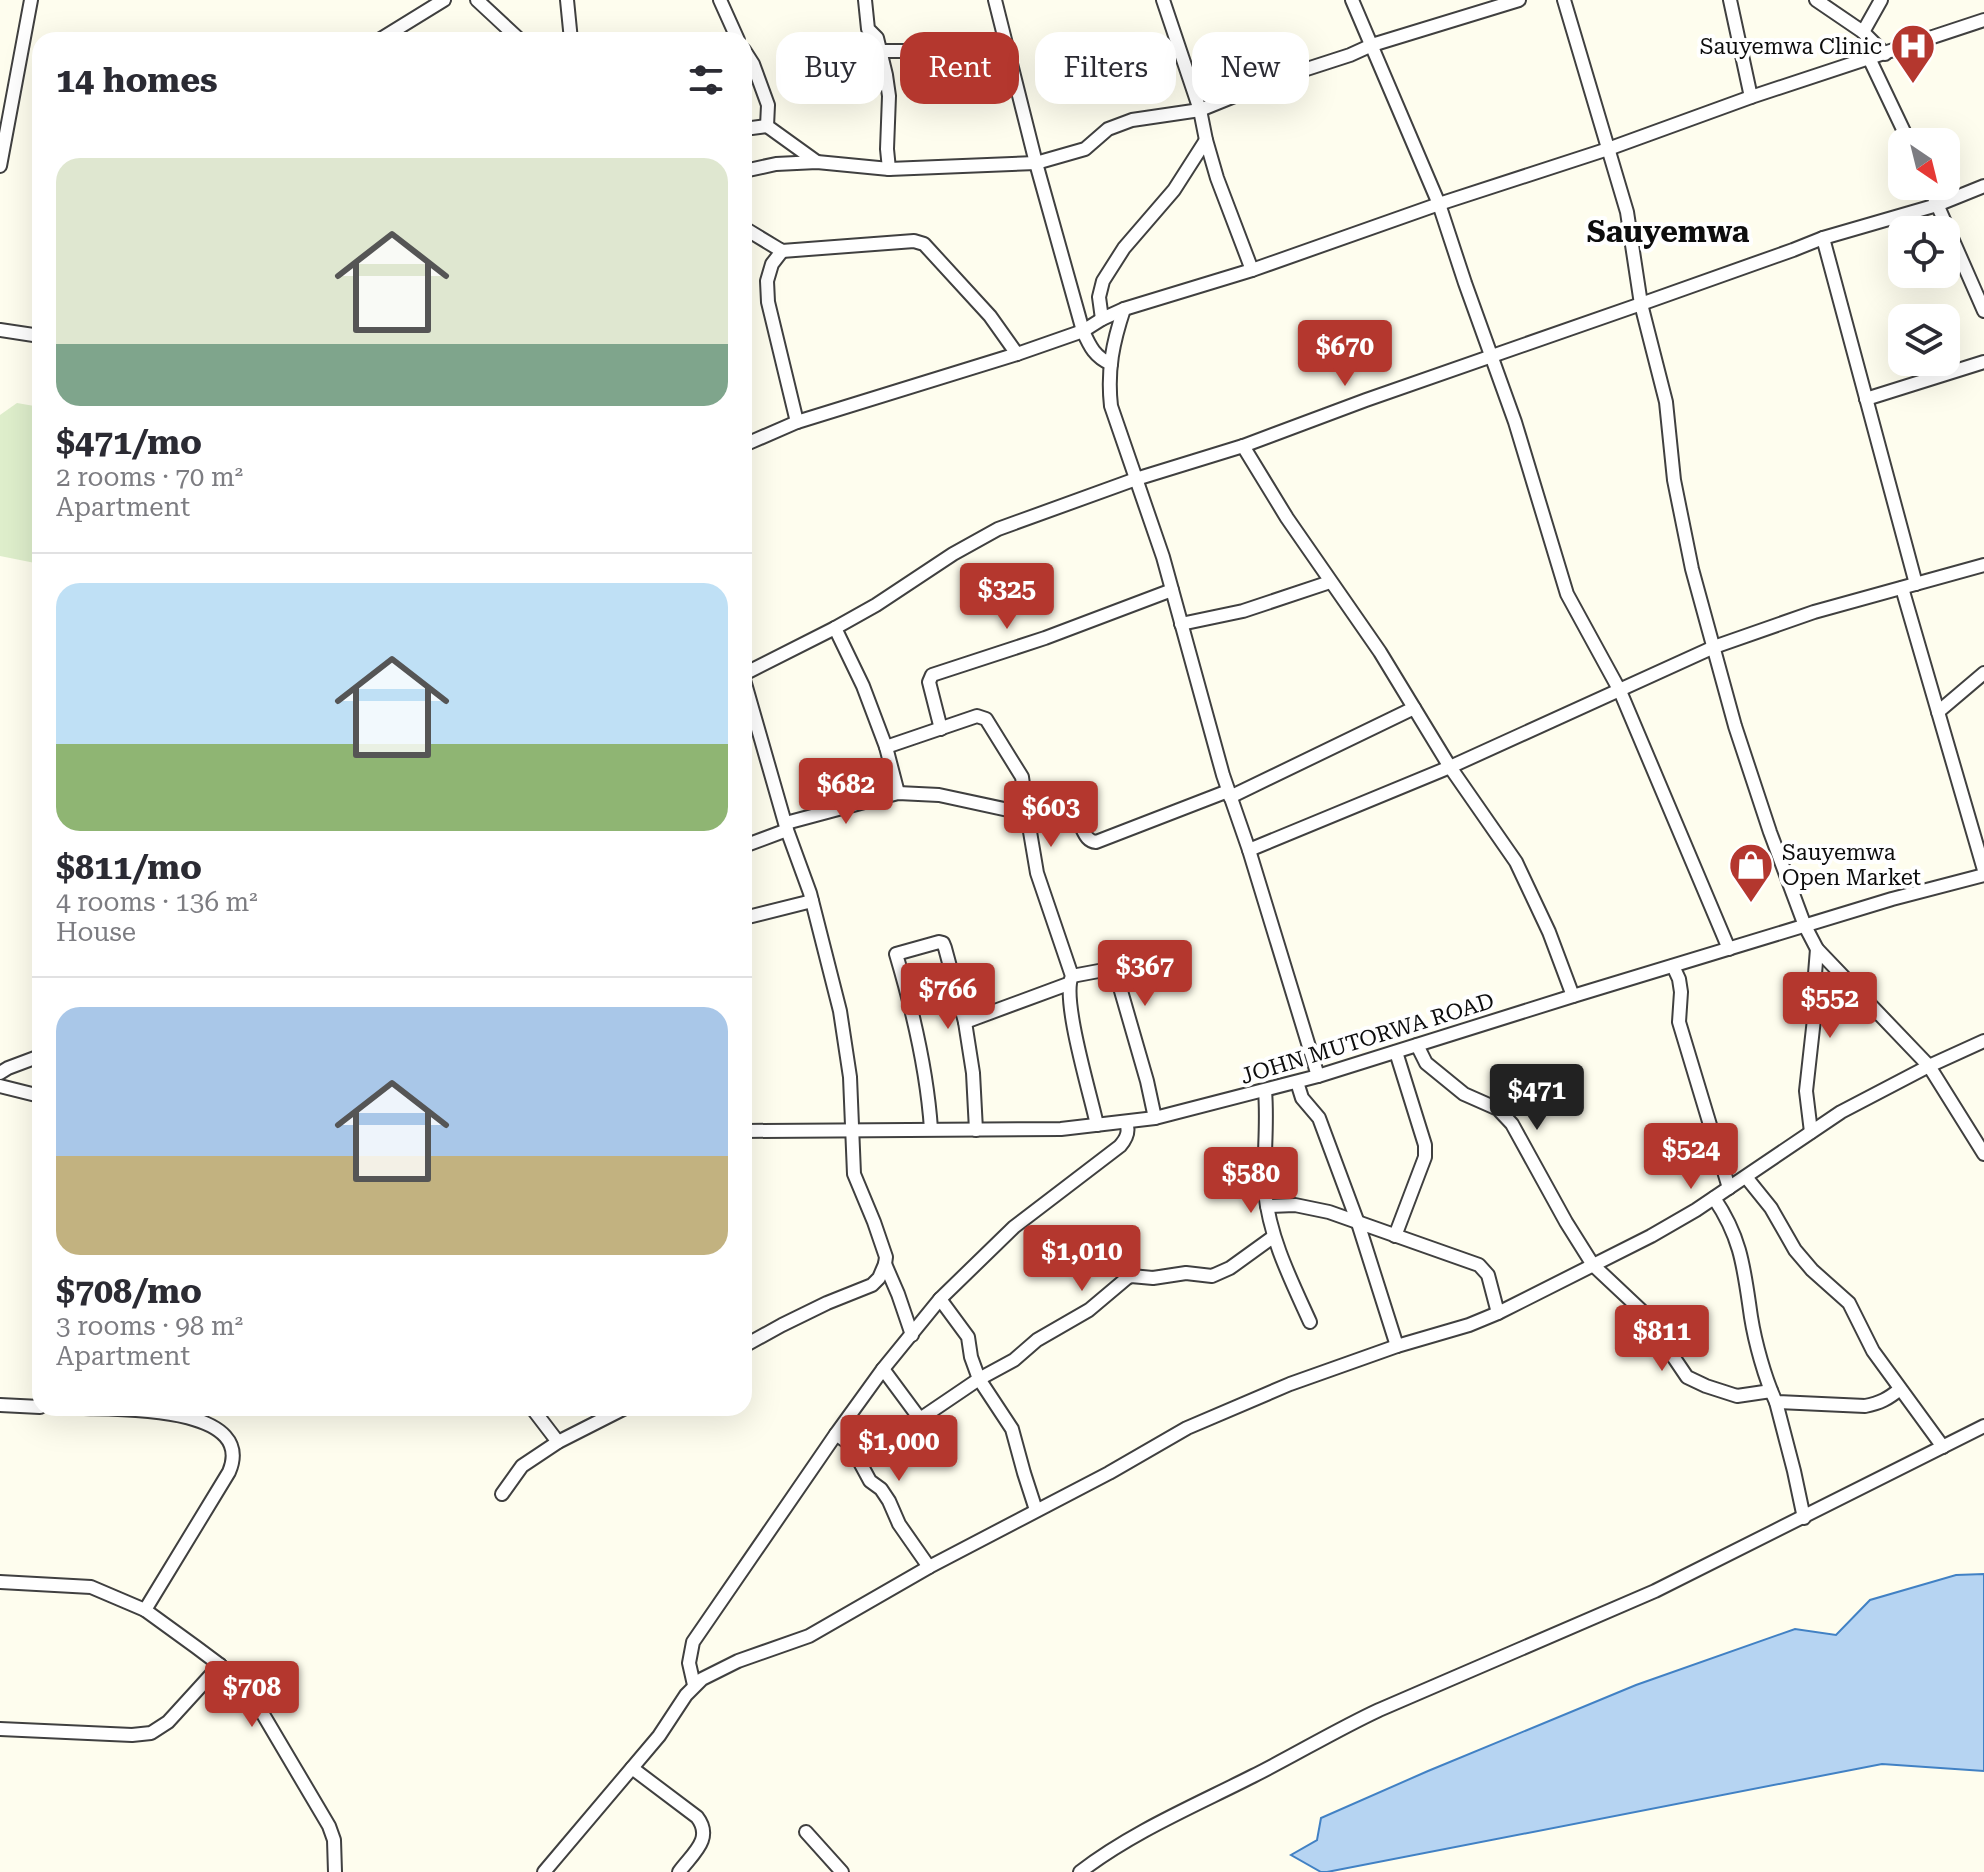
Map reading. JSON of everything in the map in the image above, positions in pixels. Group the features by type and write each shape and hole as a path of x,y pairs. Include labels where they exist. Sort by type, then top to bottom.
{"street":[{"path":"0,166 31,0"},
{"path":"392,32 444,0"},
{"path":"477,0 511,32"},
{"path":"567,0 570,32"},
{"path":"720,0 734,32"},
{"path":"865,0 871,32"},
{"path":"995,0 1003,32"},
{"path":"1163,0 1200,110 1217,178 1252,270"},
{"path":"1352,0 1439,204 1515,422 1567,594 1620,691 1729,949"},
{"path":"752,169 776,164 817,162 889,169 1036,163 1085,149 1108,129 1132,120 1200,110 1372,45 1519,0"},
{"path":"1564,0 1627,212 1641,304 1666,402 1674,480 1692,569 1770,832 1805,926 1817,949 1929,1066 1984,1154"},
{"path":"1730,0 1751,97"},
{"path":"1816,0 1863,32 1885,54"},
{"path":"1863,32 1881,0"},
{"path":"752,442 797,422 1083,331 1124,309 1252,270 1751,97 1984,20"},
{"path":"1869,58 1902,128"},
{"path":"752,62 768,105 767,126"},
{"path":"884,68 889,96 889,169"},
{"path":"1019,97 1083,331 1093,351 1111,364"},
{"path":"752,128 767,126 817,162"},
{"path":"1102,319 1099,297 1103,281 1124,248 1174,190 1206,140"},
{"path":"752,673 876,605 977,540 1020,521 1136,479 1243,446 1823,238 1937,205 1984,186"},
{"path":"1935,200 1984,311"},
{"path":"752,233 782,251 914,241 924,244 990,316 1017,354"},
{"path":"1823,238 1916,584"},
{"path":"782,251 772,264 767,281 768,302 797,422"},
{"path":"1124,309 1114,339 1109,383 1111,406 1163,557 1229,794 1318,1076"},
{"path":"0,330 32,335"},
{"path":"1866,399 1984,362"},
{"path":"1243,446 1287,518 1380,652 1450,767 1516,862 1549,932 1573,996"},
{"path":"1249,850 1450,767 1714,647 1814,612 1984,565"},
{"path":"1181,624 1243,611 1330,582"},
{"path":"1902,588 1984,873"},
{"path":"941,729 929,682 932,675 1045,638 1172,590"},
{"path":"835,628 863,686 886,747 898,793"},
{"path":"1938,712 1984,673"},
{"path":"752,705 786,826 812,901 840,1011 850,1077 854,1174 885,1252 885,1264 872,1285 816,1308 752,1342"},
{"path":"752,842 786,826 898,793 939,795 1027,814 1075,819 1087,838 1096,842 1229,794 1414,708"},
{"path":"886,747 977,716 986,719 1022,777 1037,873 1070,980 1072,1018 1097,1125"},
{"name":"JOHN MUTORWA ROAD","path":"752,1131 1061,1129 1155,1118 1318,1076 1984,873"},
{"path":"752,913 812,901"},
{"path":"931,1129 912,1008 896,954 934,942 943,943 965,1022 973,1073 976,1130"},
{"path":"1811,1132 1806,1091 1814,1019 1817,949"},
{"path":"1673,966 1681,992 1679,1022 1729,1188"},
{"path":"965,1022 1070,980 1104,970 1112,973 1119,984 1155,1118"},
{"path":"544,1872 659,1736 694,1685 712,1674 738,1661 809,1636 929,1567 1109,1473 1187,1428 1290,1384 1498,1313 1651,1236 1862,1100 1984,1041"},
{"path":"1417,1045 1426,1063 1456,1088 1505,1114 1593,1265 1643,1312 1683,1373 1692,1381 1737,1396 1773,1396 1865,1406 1887,1400 1900,1389"},
{"path":"1395,1236 1425,1157 1425,1145 1396,1052"},
{"path":"0,1073 32,1059"},
{"path":"1297,1082 1302,1098 1319,1118 1358,1223 1397,1346"},
{"path":"0,1086 32,1094"},
{"path":"1265,1091 1265,1189 1273,1237 1310,1322"},
{"path":"694,1685 689,1663 693,1642 883,1369 940,1299 1014,1227 1111,1155 1126,1139 1126,1123"},
{"path":"1746,1177 1771,1208 1795,1250 1849,1303 1873,1351 1943,1447"},
{"path":"1714,1198 1735,1236 1745,1271 1752,1320 1804,1518"},
{"path":"1267,1206 1310,1207 1479,1265 1488,1275 1498,1313"},
{"path":"883,1369 920,1419 979,1379 1014,1360 1037,1340 1089,1310 1127,1278 1186,1273 1212,1276 1230,1268 1273,1237"},
{"path":"885,1264 912,1335"},
{"path":"940,1299 968,1337 979,1379 1012,1429 1036,1510"},
{"path":"0,1405 32,1407"},
{"path":"145,1610 229,1472 234,1454 225,1436 208,1425 181,1416"},
{"path":"538,1416 558,1442"},
{"path":"502,1494 522,1466 558,1442 609,1416"},
{"path":"1080,1872 1134,1836 1334,1731 1655,1591 1984,1426"},
{"path":"836,1434 850,1444 862,1469 870,1481 881,1489 899,1524 929,1567"},
{"path":"0,1582 91,1587 145,1610 220,1665 251,1694 329,1826 334,1840 335,1872"},
{"path":"0,1729 132,1735 151,1733 168,1722 220,1665"},
{"path":"632,1768 701,1822 704,1836 679,1872"},
{"path":"806,1832 842,1872"}],"green space":[{"path":"17,403 32,406 32,562 0,556 0,415"}],"water":[{"path":"1984,1574 1984,1771 1882,1764 1327,1872 1321,1872 1291,1855 1317,1840 1321,1818 1636,1685 1795,1629 1836,1635 1870,1600 1956,1575"}],"place":[{"name":"Sauyemwa Clinic","path":"1913,85"},
{"name":"Sauyemwa Open Market","path":"1751,904"}],"district":[{"name":"Sauyemwa","path":"1668,232"}]}
